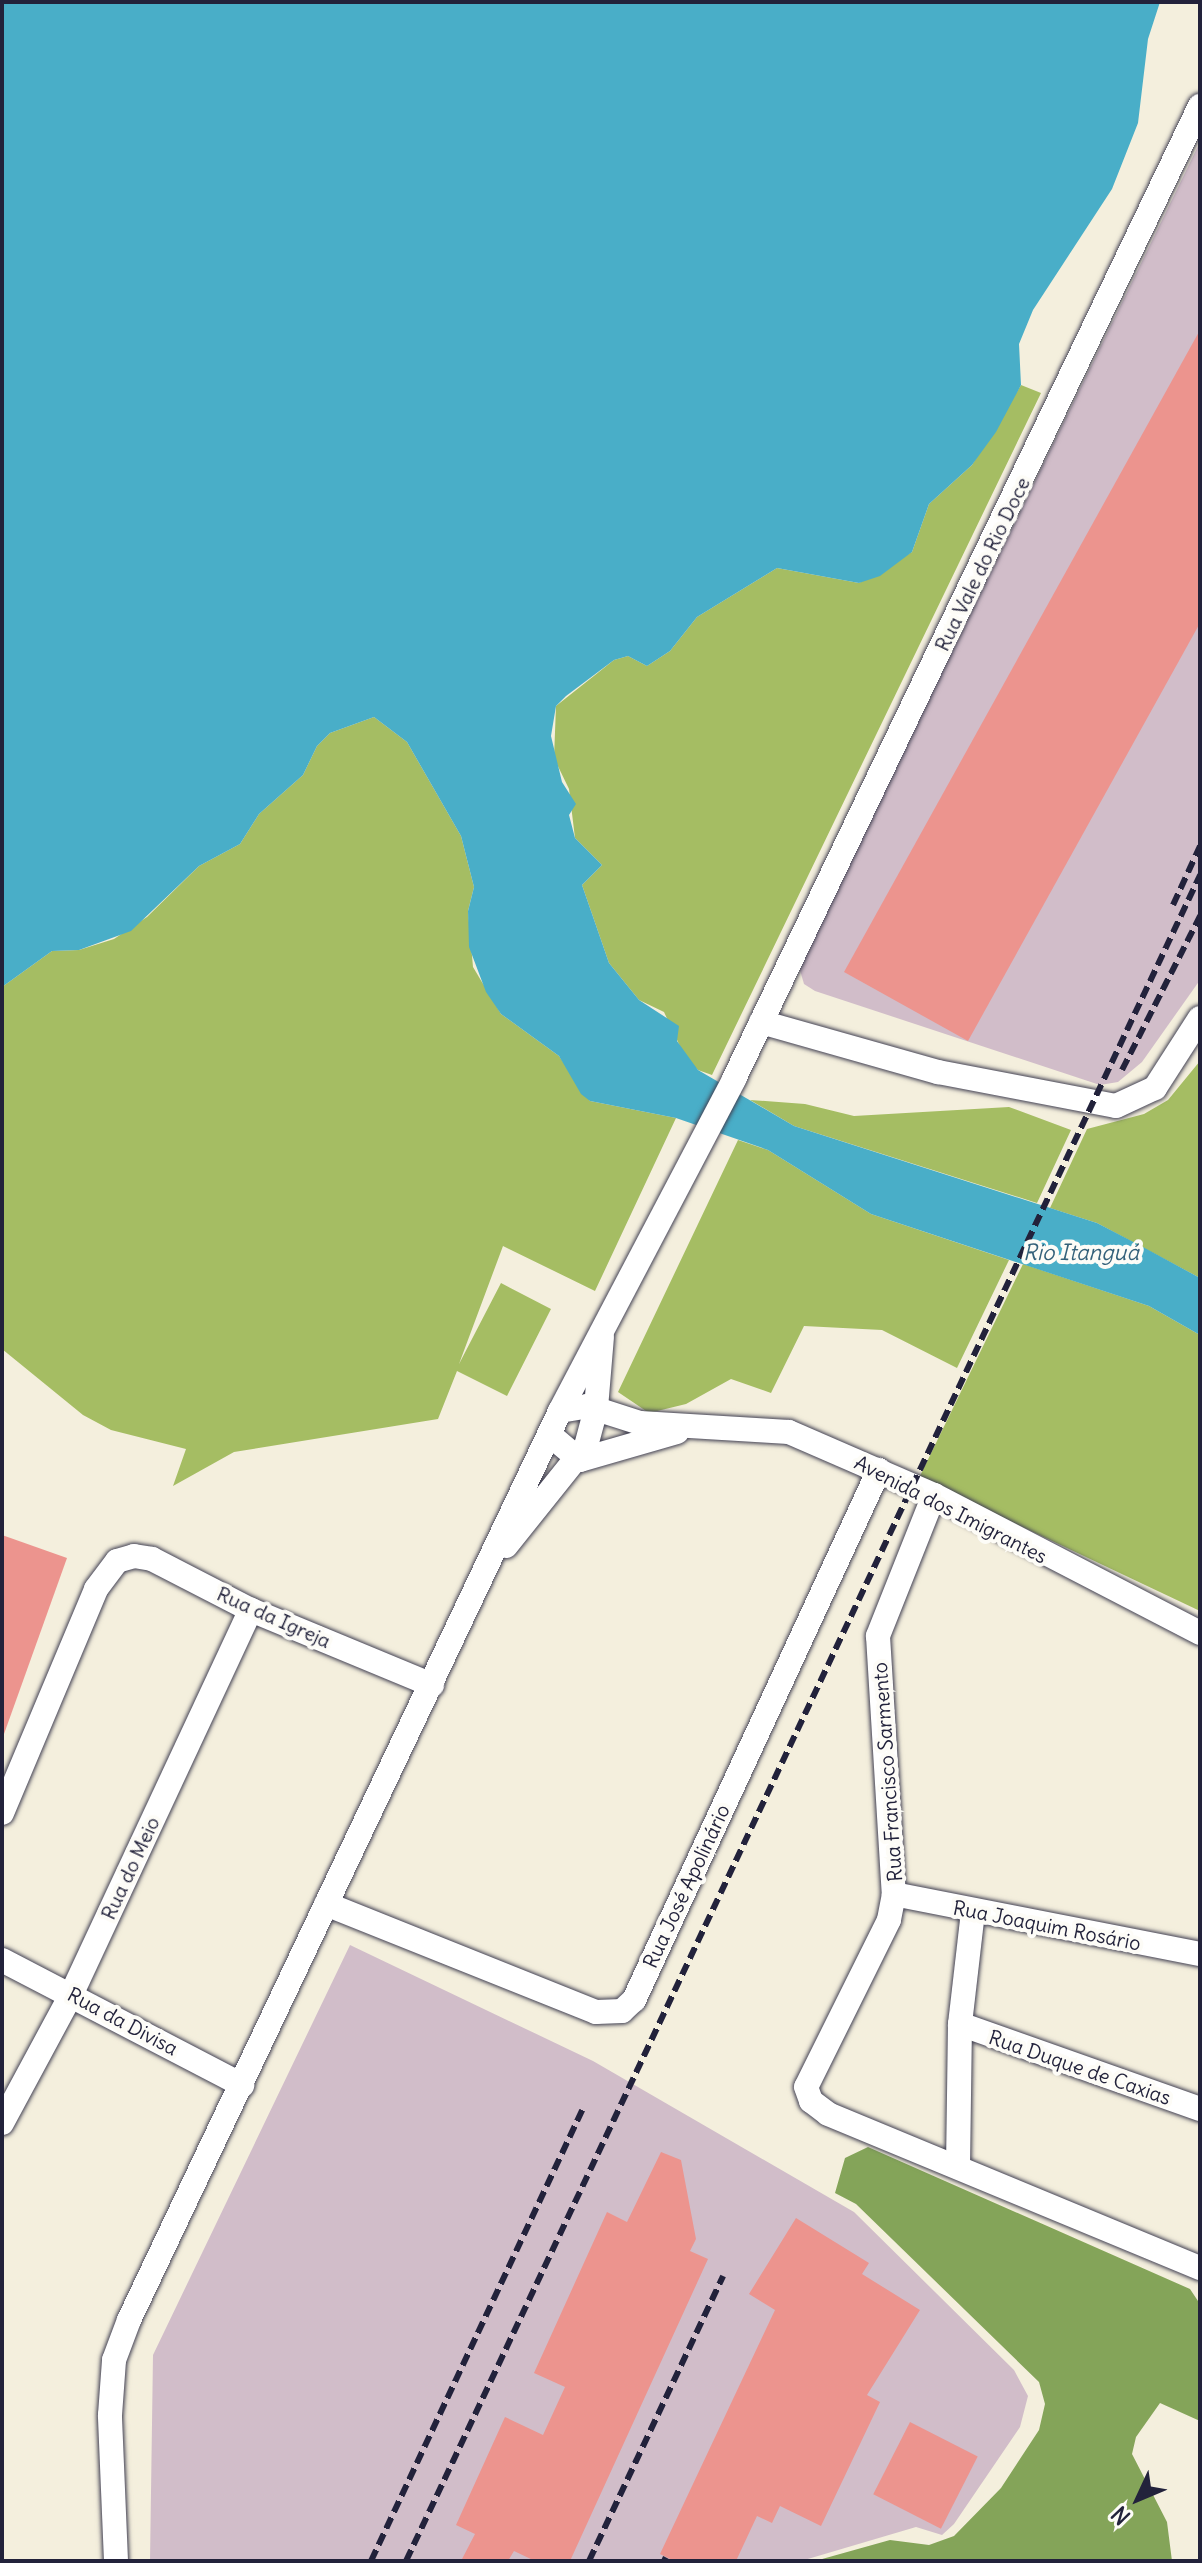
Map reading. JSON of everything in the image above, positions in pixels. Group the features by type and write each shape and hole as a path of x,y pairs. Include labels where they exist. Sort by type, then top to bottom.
{"street":[{"name":"Rua Vale do Rio Doce","path":"116,2561 110,2415 114,2360 560,1411 734,1079 1200,106"},
{"path":"761,1022 938,1072 1116,1106 1155,1088 1200,1018"},
{"path":"486,1570 580,1460 596,1408 603,1327"},
{"name":"Avenida dos Imigrantes","path":"560,1411 596,1408 620,1419 691,1428 789,1432 934,1495 1200,1633"},
{"name":"Avenida dos Imigrantes","path":"580,1460 691,1428"},
{"path":"550,1435 580,1460"},
{"name":"Rua José Apolinário","path":"326,1904 596,2012 622,2011 634,2000 879,1470"},
{"name":"Rua Francisco Sarmento","path":"934,1495 878,1636 894,1894 889,1920 806,2087 811,2101 828,2114 1198,2265"},
{"name":"Rua da Igreja","path":"2,1813 96,1589 117,1561 134,1556 152,1559 251,1610 432,1685"},
{"name":"Rua do Meio","path":"2,2123 72,1993 251,1610"},
{"name":"Rua Joaquim Rosário","path":"894,1894 1200,1954"},
{"path":"958,2167 960,2024 973,1911"},
{"name":"Rua da Divisa","path":"2,1960 72,1993 242,2085"},
{"name":"Rua Duque de Caxias","path":"960,2024 1200,2109"}],"shaded area":[{"path":"1200,142 1200,980 1142,1062 1118,1082 1100,1085 815,991 804,984 799,967"},
{"path":"350,1945 593,2061 854,2212 1014,2370 1028,2396 1020,2427 954,2524 942,2535 916,2527 801,2561 150,2561 153,2355"}],"green space":[{"path":"1021,385 1041,393 712,1075 698,1070 685,1057 664,1012 639,1000 609,963 582,885 602,865 575,838 569,789 554,758 556,706 614,660 628,656 647,666 670,651 697,617 777,568 859,583 912,552 929,504 972,465"},
{"path":"374,717 407,742 461,836 474,887 468,911 473,967 501,1014 559,1056 590,1101 676,1118 595,1291 503,1246 459,1364 501,1283 551,1309 507,1396 457,1371 438,1419 234,1452 173,1486 186,1449 111,1430 83,1415 2,1349 2,987 52,951 79,950 114,939 147,917 199,866 240,844 259,814 303,775 317,746 330,733"},
{"path":"1200,1061 1200,1278 1097,1223 1050,1208 1087,1129 1144,1114 1168,1100"},
{"path":"750,1100 805,1104 854,1116 1009,1107 1071,1130 1037,1203 794,1126"},
{"path":"738,1140 768,1150 871,1214 1009,1260 957,1368 882,1330 804,1326 771,1393 731,1379 686,1404 649,1413 618,1392"},
{"path":"1023,1264 1149,1306 1200,1335 1200,1611 919,1478"},
{"path":"868,2147 1190,2289 1200,2304 1200,2421 1160,2403 1136,2437 1132,2454 1167,2522 1172,2561 815,2561 890,2540 929,2545 954,2536 1001,2488 1039,2430 1045,2404 1039,2382 856,2204 835,2193 845,2158"}],"water":[{"name":"Rio Itanguá","path":"2,2 1160,2 1148,39 1138,123 1112,189 1033,310 1019,344 1021,385 996,432 972,465 929,504 912,552 880,576 859,583 777,568 697,617 670,651 647,666 628,656 614,660 556,706 551,736 562,782 576,804 569,815 575,838 602,865 582,885 609,963 639,1000 679,1026 677,1041 698,1070 794,1126 1097,1223 1143,1247 1200,1278 1200,1335 1149,1306 871,1214 768,1150 676,1118 590,1101 581,1094 559,1056 501,1014 486,992 469,947 468,911 474,887 461,836 407,742 374,717 330,733 317,746 303,775 259,814 240,844 199,866 131,931 79,950 52,951 2,987"}],"building":[{"path":"1200,330 1200,623 968,1041 844,972"},
{"path":"2,1535 67,1558 4,1734 2,1734"},
{"path":"661,2152 681,2160 696,2239 690,2251 708,2259 570,2561 535,2561 514,2551 508,2561 461,2561 475,2534 456,2525 505,2417 543,2435 565,2387 534,2373 607,2212 627,2222"},
{"path":"796,2218 869,2263 862,2274 920,2310 867,2395 880,2402 821,2526 780,2506 772,2523 757,2516 736,2561 674,2561 660,2554 775,2310 749,2294"},
{"path":"910,2422 978,2457 941,2529 873,2494"}],"railway":[{"path":"1173,905 1200,846"},
{"path":"406,2561 1200,875"},
{"path":"1122,1070 1200,916"},
{"path":"371,2561 582,2110"},
{"path":"589,2561 723,2276"},
{"path":"664,2561 666,2557"}]}
